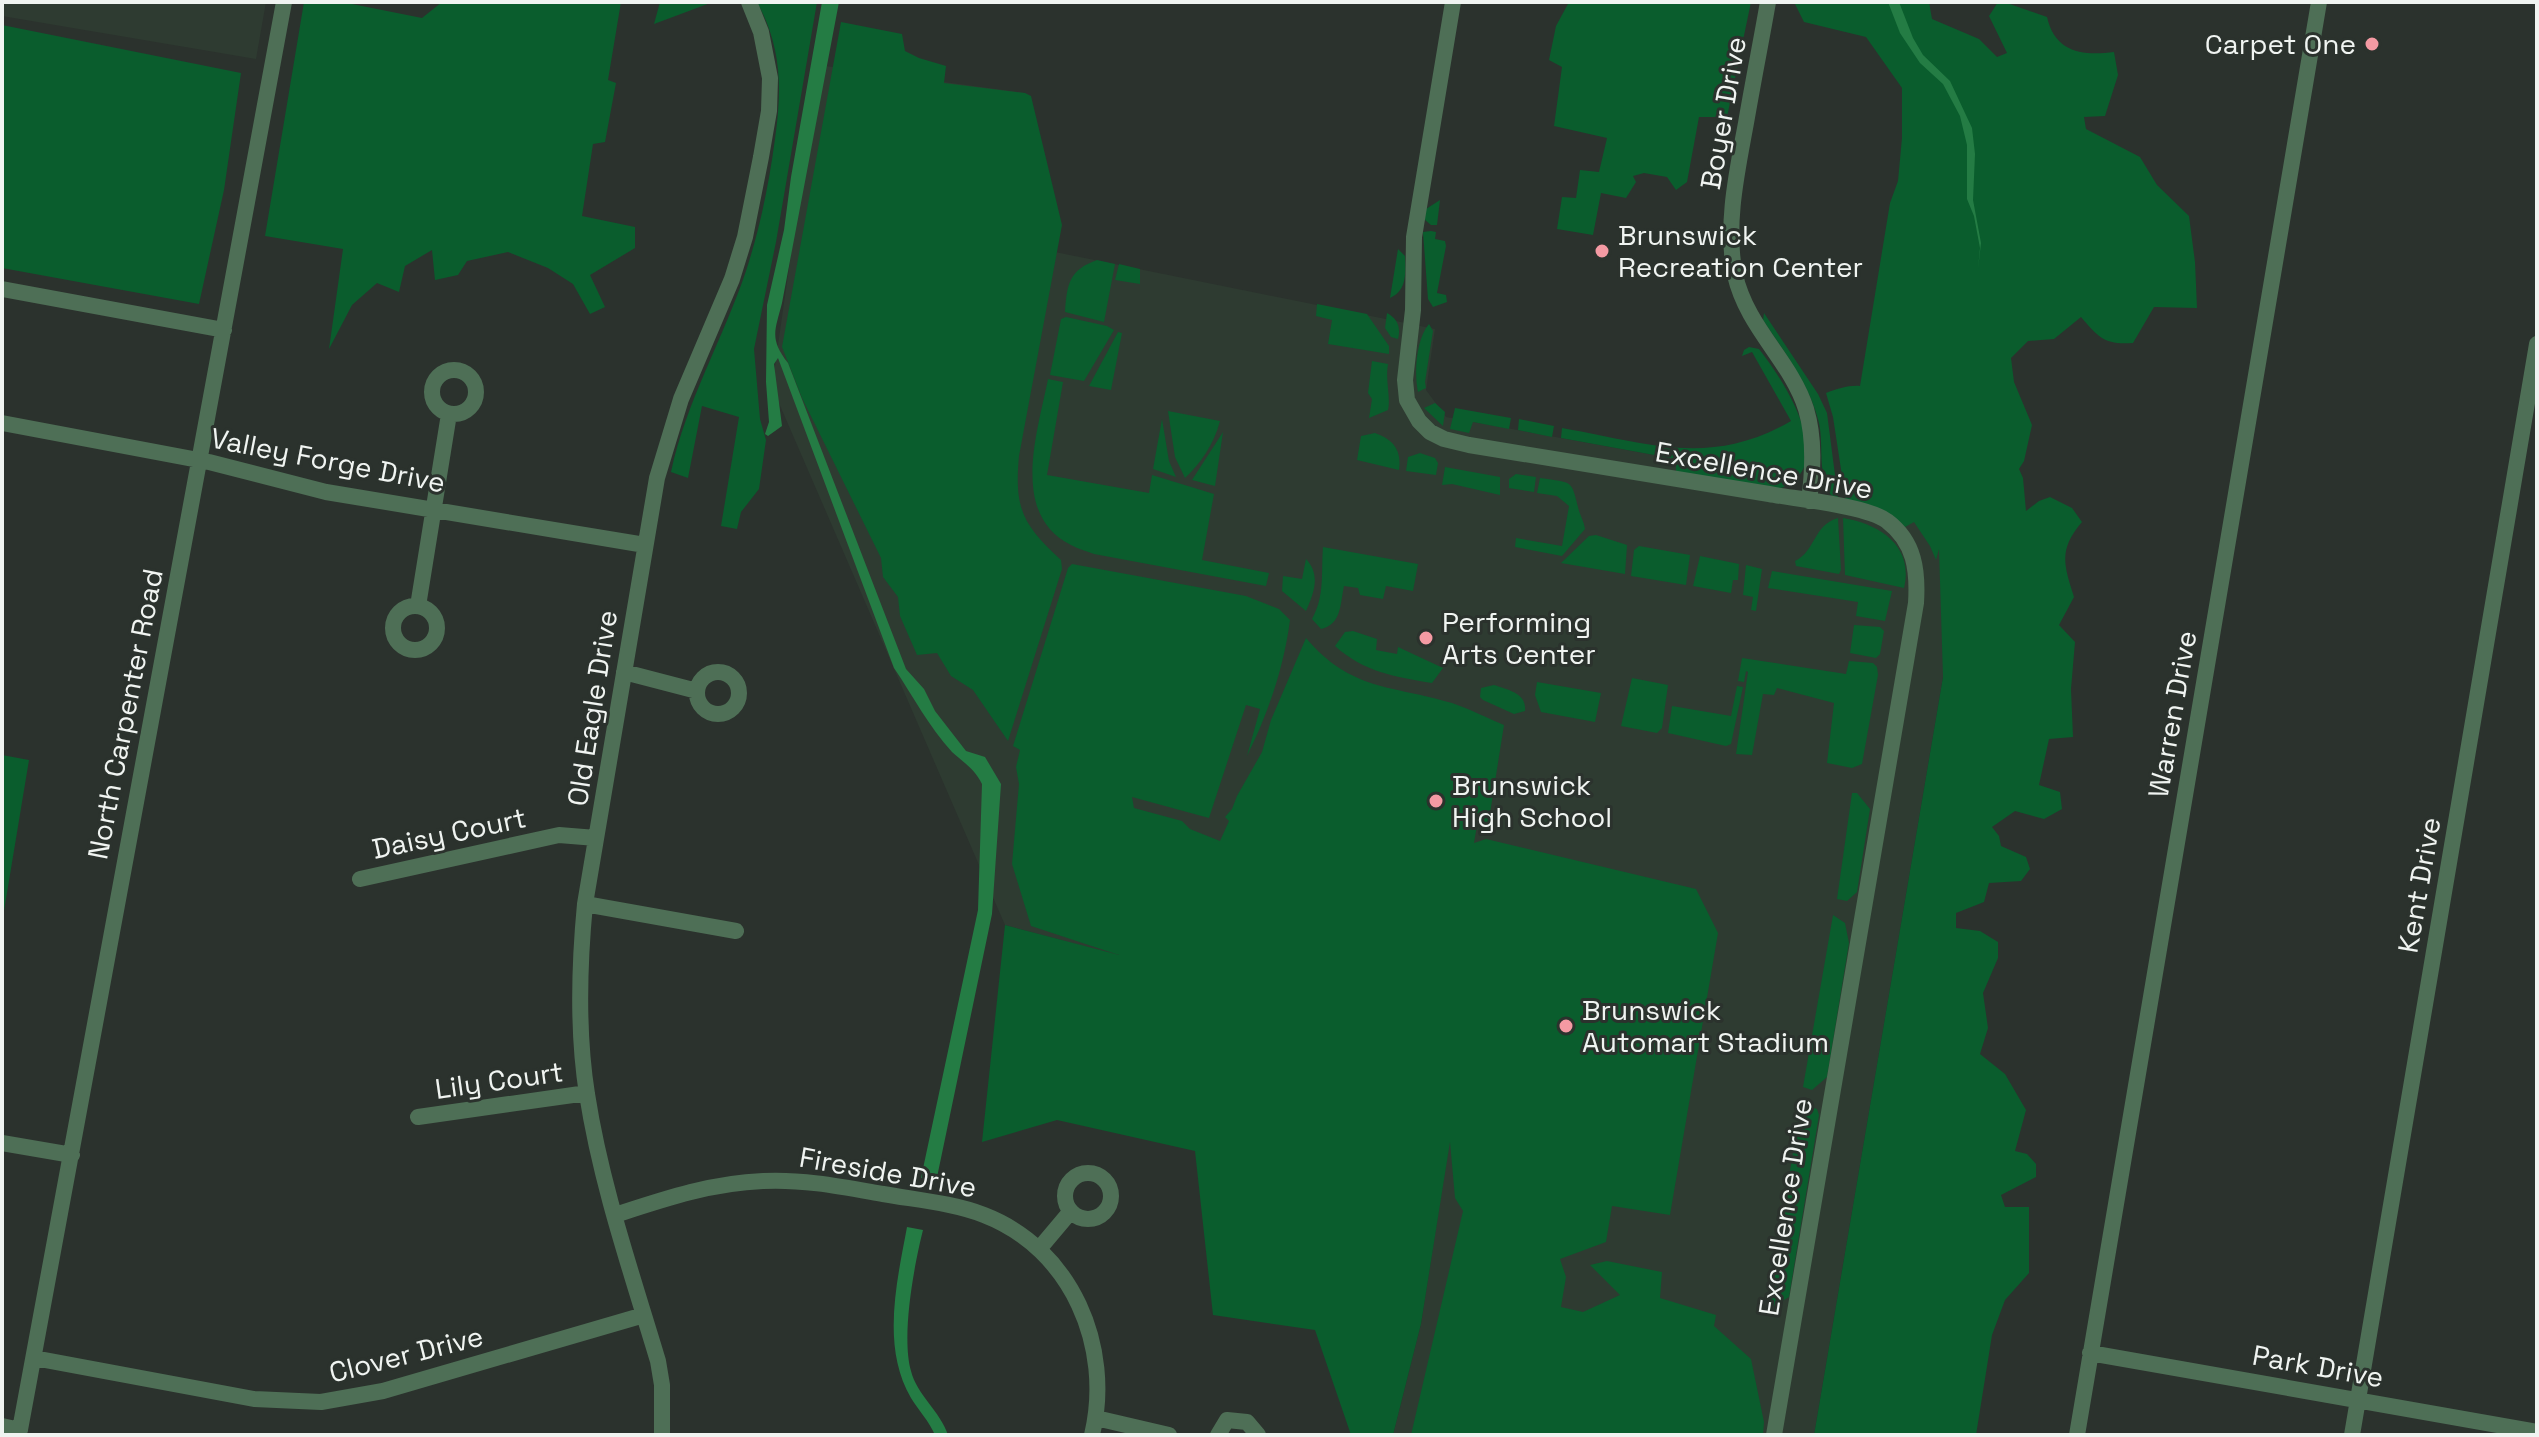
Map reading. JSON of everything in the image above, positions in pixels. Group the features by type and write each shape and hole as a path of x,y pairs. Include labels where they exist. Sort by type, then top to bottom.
{"street":[{"name":"North Carpenter Road","path":"20,1432 284,2"},
{"name":"Old Eagle Drive","path":"662,1435 662,1385 598,1154 587,1093 580,993 585,904 645,545 667,438 732,279 755,194 769,111 770,78 761,32 749,2"},
{"name":"Excellence Drive","path":"1453,2 1414,237 1413,310 1405,380 1407,400 1419,421 1430,432 1444,439 1469,445 1809,501 1885,519 1905,540 1913,554 1917,582 1774,1435"},
{"name":"Boyer Drive","path":"1768,2 1739,161 1731,241 1735,275 1748,309 1806,409 1813,471 1809,501"},
{"name":"Warren Drive","path":"2077,1435 2319,2"},
{"path":"2,289 224,330"},
{"name":"Kent Drive","path":"2352,1435 2537,344"},
{"path":"418,606 449,414"},
{"name":"Valley Forge Drive","path":"2,423 267,475 326,492 645,545"},
{"path":"624,672 697,691"},
{"name":"Daisy Court","path":"360,879 559,835 596,838"},
{"path":"585,904 736,931"},
{"name":"Lily Court","path":"418,1117 587,1093"},
{"path":"2,1143 72,1155"},
{"name":"Fireside Drive","path":"615,1215 725,1184 800,1181 962,1208 1008,1227 1039,1249 1069,1285 1090,1330 1098,1381 1092,1435"},
{"path":"1039,1249 1071,1211"},
{"name":"Clover Drive","path":"34,1358 254,1399 321,1402 383,1391 644,1315"},
{"name":"Park Drive","path":"2090,1353 2537,1432"},
{"path":"1096,1418 1169,1435"},
{"path":"1218,1435 1227,1420 1247,1422 1258,1435"},
{"path":"2,1426 20,1432"}],"shaded area":[{"path":"2,2 266,2 256,59 2,16"},
{"path":"304,2 342,2 422,18 442,2 621,2 608,80 616,83 605,142 593,144 582,216 635,227 635,248 590,275 605,307 590,314 573,284 548,268 508,252 467,261 458,275 435,280 432,250 405,266 399,292 377,283 352,305 329,349 343,249 265,236"},
{"path":"660,2 713,2 654,24"},
{"path":"757,2 817,2 776,242 754,349 760,419 766,440 759,489 741,512 737,529 721,526 739,417 702,406 688,478 671,472 695,396 746,271 767,189 779,86 776,52"},
{"path":"822,2 839,2 776,340 788,363 906,669 924,689 935,711 966,751 985,757 1001,784 992,914 936,1182 921,1178 978,910 982,784 936,732 894,668 778,358 774,364 782,426 768,436 765,434 769,422 767,305 784,230"},
{"path":"1569,2 1751,2 1727,117 1699,117 1687,182 1676,190 1667,177 1644,173 1633,176 1636,182 1626,198 1601,193 1593,235 1557,229 1562,197 1576,198 1580,170 1599,172 1607,138 1554,126 1562,67 1549,60 1556,26"},
{"path":"1794,2 1929,2 1932,19 1979,39 1997,57 2007,53 1989,16 1998,2 2004,2 2047,17 2057,38 2072,50 2114,52 2118,75 2105,116 2084,117 2086,129 2140,157 2157,185 2189,216 2195,262 2197,308 2154,307 2133,343 2103,339 2081,317 2054,339 2028,341 2011,358 2014,382 2032,425 2024,461 2019,469 2023,478 2026,511 2050,497 2072,508 2082,522 2066,550 2066,567 2074,597 2059,625 2075,642 2071,689 2073,737 2049,739 2039,785 2060,792 2062,809 2044,819 2015,811 1992,827 1999,836 2001,846 2026,857 2030,869 2021,881 1989,883 1984,902 1956,913 1956,928 1980,931 1998,942 1998,958 1983,993 1988,1028 1980,1054 2005,1074 2026,1110 2015,1151 2027,1154 2036,1164 2036,1177 2001,1195 2005,1207 2029,1207 2029,1273 2005,1300 1992,1335 1976,1435 1814,1435 1943,677 1939,549 1936,560 1914,522 1905,527 1895,518 1846,502 1833,417 1826,393 1860,386 1890,203 1898,181 1902,88 1866,37 1804,22"},
{"path":"1888,2 1899,2 1913,38 1923,55 1950,81 1972,128 1975,154 1973,200 1981,243 1978,269 1980,248 1974,216 1967,199 1967,145 1960,116 1943,84 1920,63 1900,33"},
{"path":"841,22 902,34 905,51 946,66 944,83 1031,96 1062,225 1019,456 1018,490 1030,526 1061,560 1062,569 1008,741 973,690 951,676 937,653 917,655 900,616 898,597 883,577 881,558 802,398 782,347"},
{"path":"2,25 241,73 224,190 199,304 2,268"},
{"name":"Brunswick High School","path":"818,65 1025,93 1055,252 1435,329 1426,390 1446,417 1676,459 1676,472 1947,520 1943,677 1814,1435 1393,1435 1421,1324 1450,1138 1414,1127 1264,995 1005,925 772,387"},
{"path":"1440,200 1437,225 1431,225 1424,219 1426,209"},
{"path":"1423,232 1436,232 1435,239 1445,241 1446,246 1437,293 1446,295 1447,302 1433,307 1428,299"},
{"path":"1398,249 1405,256 1404,280 1400,291 1390,298"},
{"path":"1097,260 1115,264 1104,322 1065,312 1071,279 1080,268"},
{"path":"1119,264 1140,269 1140,284 1115,280"},
{"path":"1317,304 1367,314 1389,346 1389,354 1328,344 1332,320 1316,316"},
{"path":"1387,313 1398,324 1398,339 1391,337 1385,328"},
{"path":"1764,313 1818,394 1827,413 1838,498 1831,495 1824,478 1815,409 1796,369 1763,320"},
{"path":"1066,317 1114,330 1084,381 1050,375 1061,319"},
{"path":"1429,324 1433,331 1426,388 1418,392 1417,356 1421,338"},
{"path":"1118,332 1122,333 1111,390 1089,386"},
{"path":"1749,347 1759,349 1782,382 1802,425 1807,446 1805,465 1795,480 1775,490 1676,473 1676,459 1561,438 1562,428 1651,445 1706,448 1733,444 1791,421 1752,352 1742,356"},
{"path":"1372,361 1388,364 1389,405 1388,410 1369,418 1372,399 1368,393"},
{"path":"1048,379 1063,382 1047,475 1149,493 1152,475 1214,494 1202,560 1269,573 1266,586 1094,554 1071,545 1052,531 1040,513 1032,470"},
{"path":"1435,403 1445,412 1443,426 1424,408"},
{"path":"1455,408 1511,418 1509,429 1473,422 1469,433 1450,429"},
{"path":"1168,411 1220,421 1206,452 1185,478 1175,457"},
{"path":"1162,419 1169,461 1176,477 1153,469"},
{"path":"1519,419 1554,426 1552,437 1518,430"},
{"path":"1223,432 1215,486 1192,480"},
{"path":"1375,433 1395,446 1399,470 1357,460 1361,436"},
{"path":"1420,453 1435,458 1438,463 1436,475 1406,471 1408,457"},
{"path":"1445,467 1500,477 1500,495 1452,484 1442,485"},
{"path":"1516,474 1536,477 1534,492 1509,488 1509,479"},
{"path":"1540,478 1569,484 1584,524 1585,529 1562,556 1515,547 1516,538 1562,546 1569,506 1557,496 1537,493"},
{"path":"1838,518 1839,574 1796,566 1795,561 1807,551 1824,526"},
{"path":"1843,518 1881,532 1899,549 1906,573 1904,588 1845,575"},
{"path":"1596,535 1627,545 1625,574 1561,563 1589,536"},
{"path":"1639,546 1690,555 1686,585 1631,576 1634,550"},
{"path":"1323,547 1418,564 1413,591 1386,586 1383,599 1360,595 1358,588 1344,586 1336,618 1321,629 1312,619 1321,593"},
{"path":"1700,556 1739,564 1738,580 1733,580 1731,593 1693,586"},
{"path":"1306,559 1315,578 1306,611 1282,591 1283,576 1302,579"},
{"path":"1072,564 1246,596 1279,609 1290,620 1279,673 1262,724 1247,756 1260,709 1246,705 1209,818 1132,797 1134,808 1182,821 1190,829 1220,841 1229,821 1225,817 1262,752 1271,720 1306,638 1339,668 1356,677 1452,703 1504,725 1488,826 1477,825 1474,843 1486,839 1696,889 1718,933 1670,1215 1612,1206 1606,1242 1560,1259 1566,1277 1561,1307 1583,1312 1620,1295 1590,1265 1607,1261 1662,1272 1660,1298 1716,1315 1714,1326 1751,1359 1764,1422 1763,1435 1411,1435 1463,1211 1455,1198 1450,1142 1421,1324 1393,1435 1351,1435 1315,1330 1213,1315 1195,1151 1057,1120 982,1142 1005,925 1119,955 1031,926 1012,864 1019,784 1016,767 1020,750 1013,746 1068,568"},
{"path":"1746,565 1762,569 1756,611 1751,610 1753,597 1743,595"},
{"path":"1772,571 1892,591 1885,621 1856,616 1858,602 1768,588"},
{"path":"1854,625 1880,627 1884,631 1880,654 1876,658 1850,653"},
{"path":"1353,631 1377,639 1376,650 1397,654 1398,647 1443,668 1432,683 1369,668 1335,646 1345,632"},
{"path":"1742,658 1846,674 1849,661 1873,663 1878,675 1862,764 1852,768 1827,763 1834,703 1777,688 1774,695 1763,694 1752,755 1736,754 1748,672 1744,682 1738,681"},
{"path":"1632,678 1668,685 1662,728 1657,733 1621,726"},
{"path":"1537,682 1601,693 1595,722 1541,712 1535,695"},
{"path":"1494,685 1520,696 1525,711 1514,714 1483,700 1480,697 1481,688"},
{"path":"1737,686 1743,687 1731,744 1726,746 1668,733 1672,706 1731,716"},
{"path":"2,755 29,760 2,923"},
{"path":"1852,793 1857,793 1870,809 1857,892 1847,901 1837,899"},
{"path":"1833,915 1845,923 1849,943 1827,1077 1812,1090 1803,1087"},
{"path":"1806,1105 1817,1109 1819,1115 1789,1297 1774,1306 1768,1304 1800,1110"},
{"path":"907,1227 923,1230 908,1320 908,1356 918,1388 940,1418 948,1435 935,1435 911,1398 896,1357 894,1314"}],"place":[{"name":"Carpet One","path":"2372,44"},
{"name":"Brunswick Recreation Center","path":"1602,251"},
{"name":"Performing Arts Center","path":"1426,638"},
{"name":"Brunswick High School","path":"1436,801"},
{"name":"Brunswick Automart Stadium","path":"1566,1026"}]}
